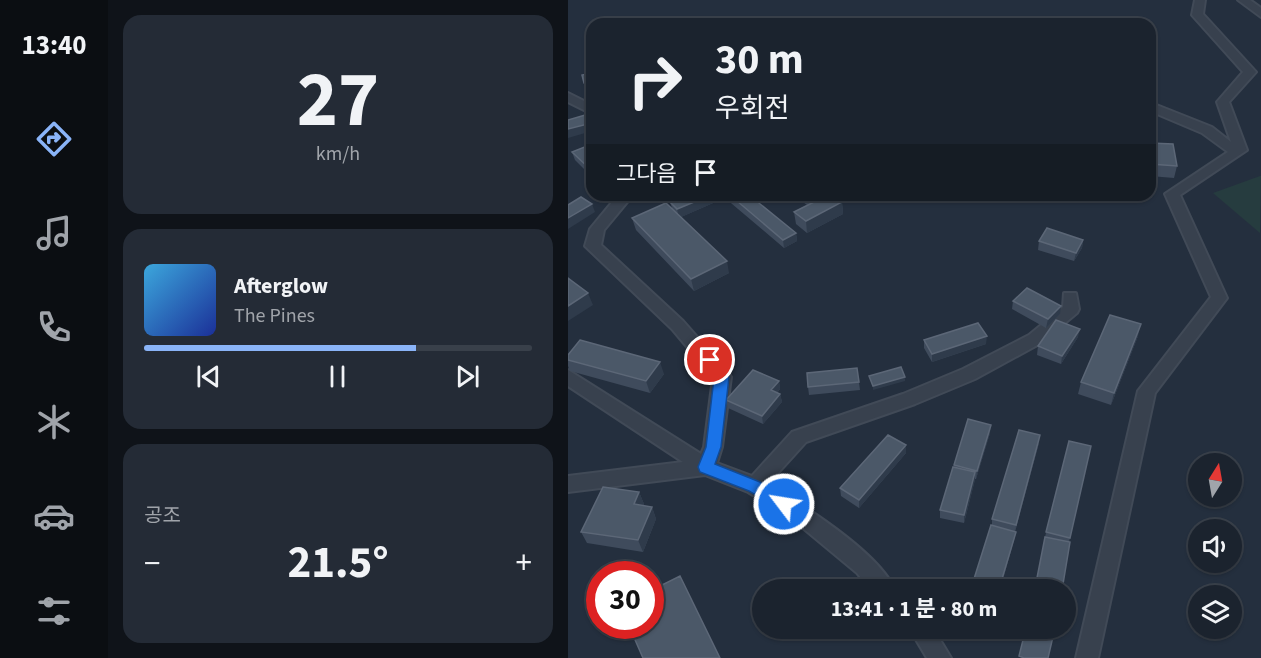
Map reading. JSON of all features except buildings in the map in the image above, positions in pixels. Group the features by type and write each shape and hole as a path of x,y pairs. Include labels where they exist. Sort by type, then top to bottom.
{"street":[{"path":"1200,0 1197,15 1250,72 1223,102 1240,150"},
{"path":"1243,0 1261,14"},
{"path":"568,97 586,107"},
{"path":"1156,109 1207,130 1230,148 1240,150"},
{"path":"1087,658 1147,391 1219,298 1172,194 1240,150"},
{"path":"621,201 597,229 594,246 679,328 710,360 722,377 714,447 706,467"},
{"path":"755,486 799,437 935,389 1011,353 1047,330 1072,309 1070,297"},
{"path":"568,377 706,467 755,486 799,513 864,566 875,579"},
{"path":"568,484 706,467"},
{"path":"927,639 940,658"}],"green space":[{"path":"1261,176 1260,233 1213,193"}],"route":[{"path":"710,360 722,377 714,447 706,467 755,486 784,504"}]}
